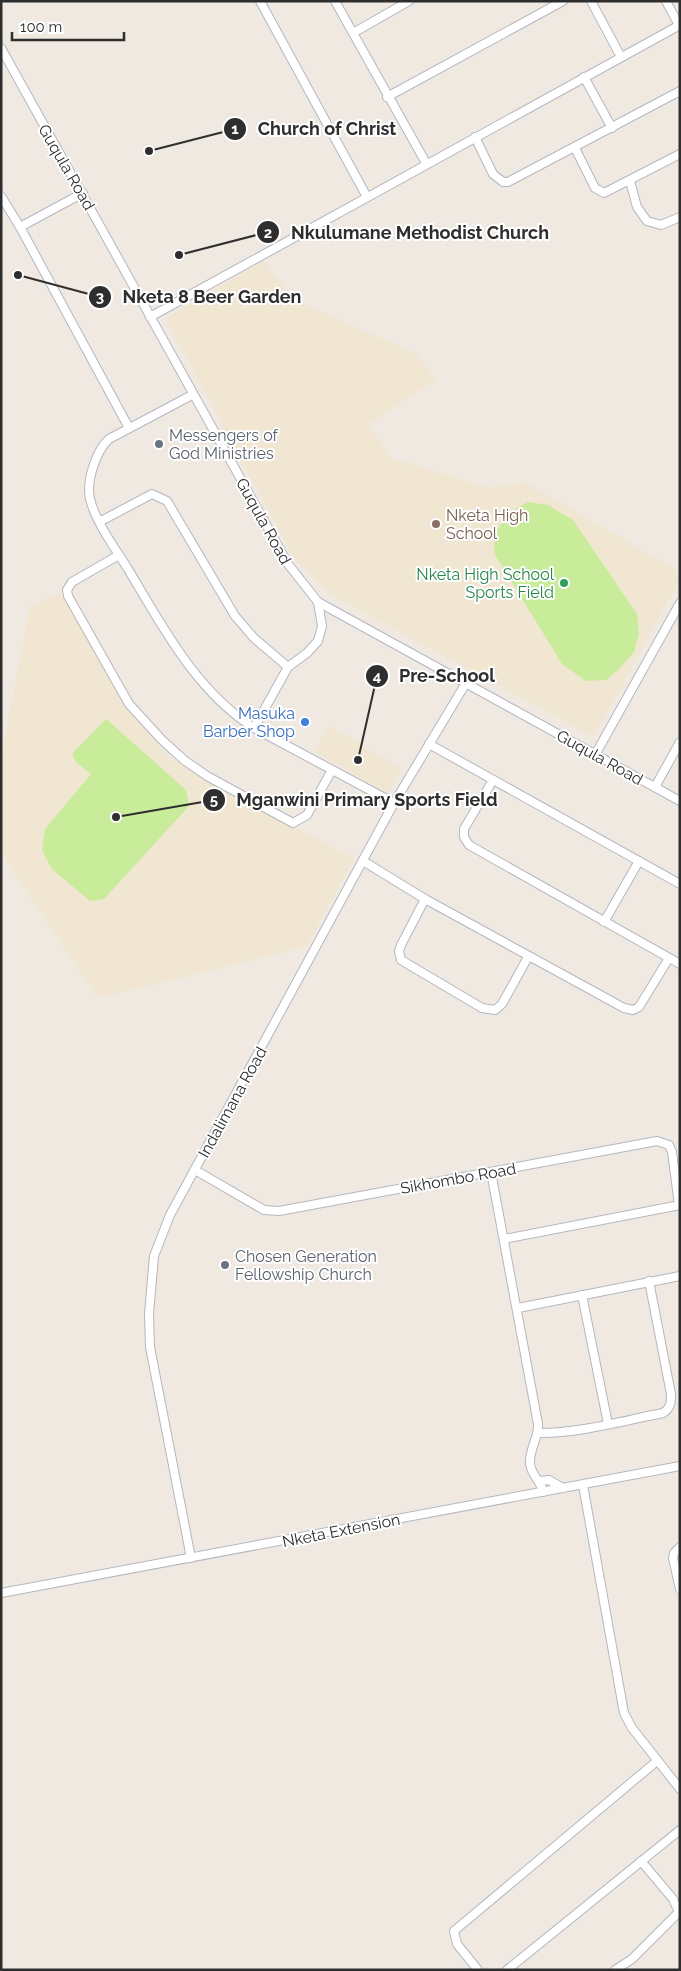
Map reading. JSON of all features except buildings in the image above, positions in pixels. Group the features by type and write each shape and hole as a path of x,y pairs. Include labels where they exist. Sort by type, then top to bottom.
{"street":[{"path":"260,1 367,197"},
{"path":"335,1 387,97 426,163"},
{"path":"353,33 409,1"},
{"path":"387,97 563,1"},
{"path":"591,1 621,57"},
{"path":"150,317 679,25 666,1"},
{"name":"Guqula Road","path":"1,48 83,193 192,395 288,564 318,602 680,801"},
{"path":"584,78 612,128"},
{"path":"475,137 493,174 503,182 514,180 680,91"},
{"path":"575,148 597,190 608,192 680,154"},
{"path":"630,181 637,207 647,221 661,225 680,217"},
{"path":"20,226 83,193"},
{"path":"1,196 20,226 129,428"},
{"path":"192,395 129,428 105,443 97,457 89,492 100,521 168,636 189,666 233,713 254,728 394,803"},
{"path":"100,521 152,494 164,498 235,616 254,638 288,667"},
{"path":"119,555 72,582 67,590 68,596 129,704 162,740 197,769 293,823 307,816 332,770"},
{"path":"254,728 288,667 308,654 318,641 322,626 318,602"},
{"path":"595,754 680,603"},
{"name":"Indalimana Road","path":"191,1558 154,1370 149,1314 154,1256 170,1215 394,803 466,683"},
{"path":"655,787 680,742"},
{"path":"429,744 680,884"},
{"path":"493,780 464,829 464,837 469,845 680,964"},
{"path":"363,861 425,899 619,1006 633,1010 644,1000 669,958"},
{"path":"604,922 639,861"},
{"path":"425,899 401,945 399,951 401,960 482,1008 492,1010 502,1004 528,956"},
{"name":"Sikhombo Road","path":"195,1170 241,1198 271,1211 650,1142 662,1142 669,1146 672,1152 679,1205"},
{"path":"491,1172 512,1287 518,1308 539,1432 530,1462 533,1475 540,1481 543,1492"},
{"path":"504,1238 679,1205"},
{"path":"518,1308 680,1276"},
{"path":"539,1432 554,1433 663,1413 671,1404 649,1281"},
{"path":"582,1295 608,1424"},
{"name":"Nketa Extension","path":"1,1593 680,1466"},
{"path":"540,1481 549,1480 564,1488"},
{"path":"583,1485 622,1705 632,1728 680,1789"},
{"path":"680,1547 674,1554 680,1589"},
{"path":"478,1970 457,1944 454,1931 657,1761"},
{"path":"506,1970 680,1830"},
{"path":"615,1970 632,1959 679,1912 673,1900 641,1861"}],"shaded area":[{"name":"Nketa High School","path":"264,261 296,301 415,353 436,380 368,424 392,458 489,488 525,482 680,572 680,579 594,737 330,594 295,560 165,318"},
{"path":"63,592 127,706 165,755 354,859 306,947 98,998 1,853 1,759 30,606"},
{"path":"330,726 401,769 390,791 382,791 315,751"}],"green space":[{"name":"Nketa High School Sports Field","path":"528,502 548,505 573,520 637,614 639,634 634,652 606,680 586,681 562,664 494,553 495,532 512,511"},
{"path":"106,719 186,790 189,806 104,899 90,901 52,869 42,850 45,829 91,774 76,762 72,754"}],"place":[{"name":"Church of Christ","path":"149,151"},
{"name":"Nkulumane Methodist Church","path":"179,255"},
{"name":"Nketa 8 Beer Garden","path":"18,275"},
{"name":"Messengers of God Ministries","path":"159,444"},
{"name":"Nketa High School","path":"436,524"},
{"name":"Nketa High School Sports Field","path":"564,583"},
{"name":"Masuka Barber Shop","path":"305,722"},
{"name":"Pre-School","path":"358,760"},
{"name":"Mganwini Primary Sports Field","path":"116,817"},
{"name":"Chosen Generation Fellowship Church","path":"225,1265"}]}
